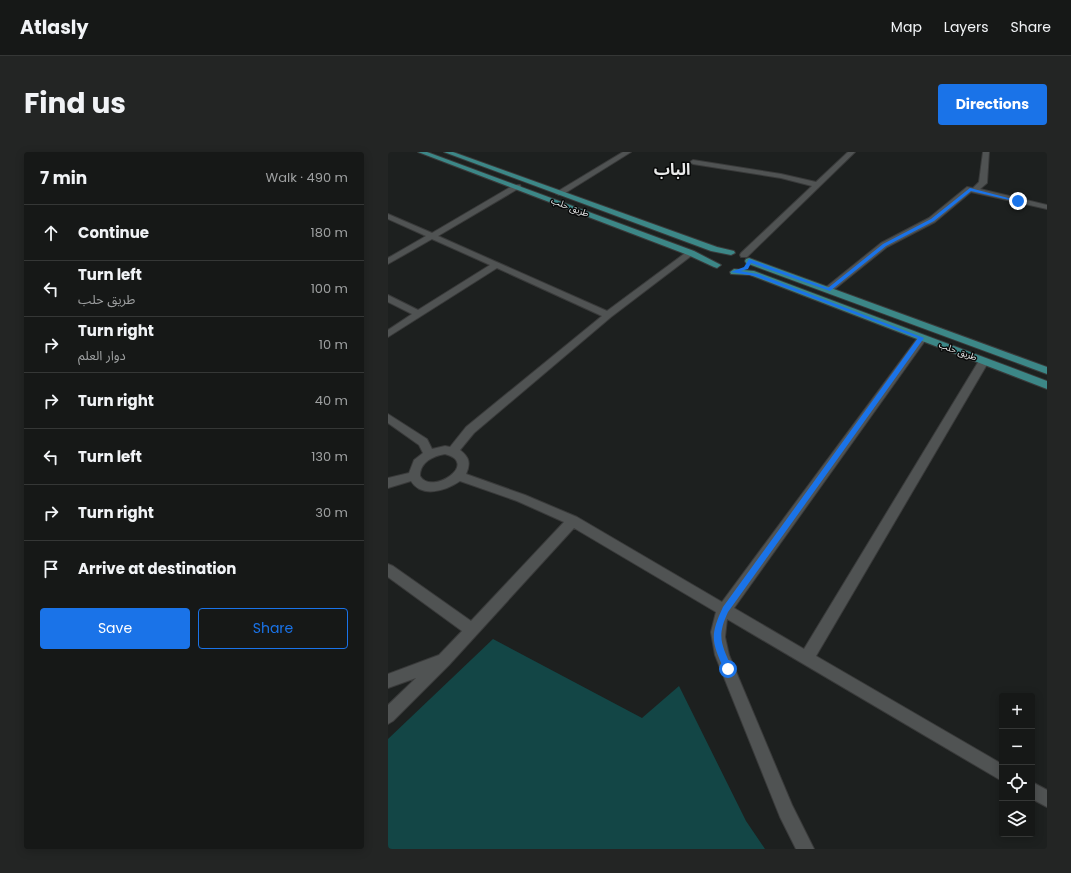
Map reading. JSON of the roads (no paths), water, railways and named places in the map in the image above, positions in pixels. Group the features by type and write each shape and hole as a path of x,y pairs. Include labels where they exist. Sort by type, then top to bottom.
{"main road":[{"name":"طريق حلب","path":"421,152 691,253 717,265 722,270 756,275 1047,385"},
{"path":"447,152 714,249 747,258 828,290 1047,371"},
{"path":"717,265 717,260 719,257 731,253"},
{"path":"734,272 746,268 747,258"}],"street":[{"path":"559,193 628,152"},
{"path":"747,258 852,152"},
{"path":"975,190 983,183 986,152"},
{"path":"693,162 781,176 818,185"},
{"path":"388,261 517,187"},
{"path":"828,290 884,245 932,220 970,190 1047,208"},
{"path":"388,216 608,315"},
{"path":"453,451 470,430 608,315 691,253"},
{"path":"388,334 497,264"},
{"path":"388,298 418,314"},
{"path":"805,849 786,811 718,645 718,626 725,609 922,338"},
{"path":"806,658 984,360"},
{"path":"388,418 423,442 429,454"},
{"path":"445,450 453,451 463,458 464,464 459,476 445,485 428,487 416,482 414,470 417,464 429,454 445,450"},
{"path":"388,483 414,476"},
{"path":"459,476 521,498 573,521 999,771"},
{"path":"388,716 444,660 573,521"},
{"path":"388,570 472,630"},
{"path":"388,681 444,660"},
{"path":"1035,792 1047,799"}],"district":[{"name":"الباب","path":"672,169"}]}
